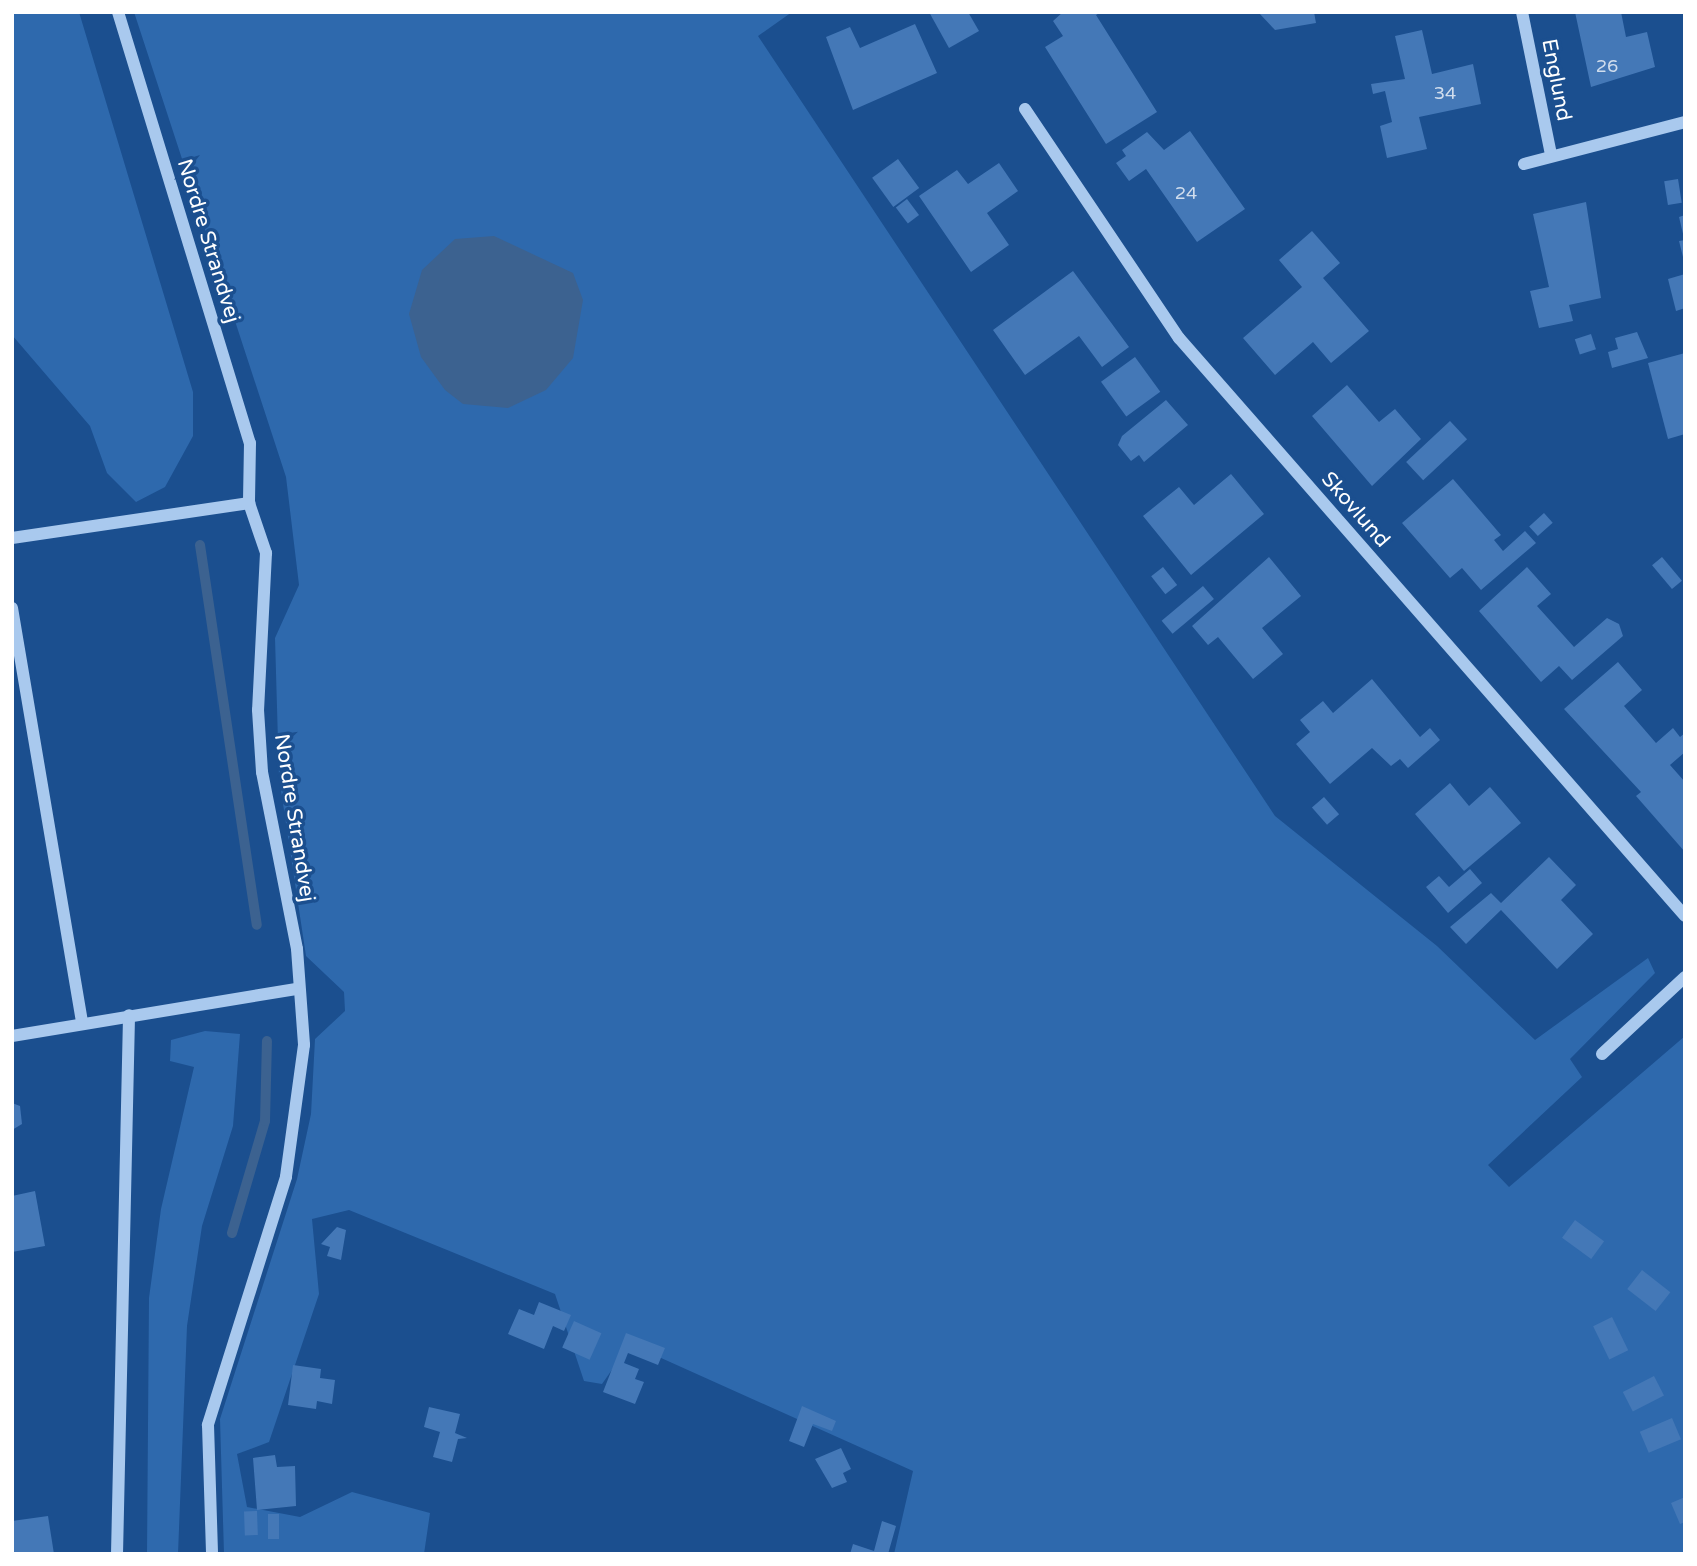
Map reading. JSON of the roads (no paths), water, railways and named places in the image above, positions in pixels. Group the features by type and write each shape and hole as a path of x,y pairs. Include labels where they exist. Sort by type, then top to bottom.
{"street":[{"name":"Nordre Strandvej","path":"118,12 250,443 249,503 267,553 258,710 262,772 297,949 296,989 304,1045 286,1177 208,1426 212,1554"},
{"name":"Englund","path":"1522,12 1551,155"},
{"name":"Skovlund","path":"1025,109 1179,338 1685,916"},
{"name":"Englund","path":"1524,164 1685,122"},
{"path":"12,538 249,503"},
{"path":"12,608 82,1023"},
{"path":"1602,1054 1685,977"},
{"path":"12,1036 296,989"},
{"path":"117,1554 129,1016"}],"waterway":[{"path":"200,545 257,925"},
{"path":"232,1233 265,1121 267,1041"}]}
